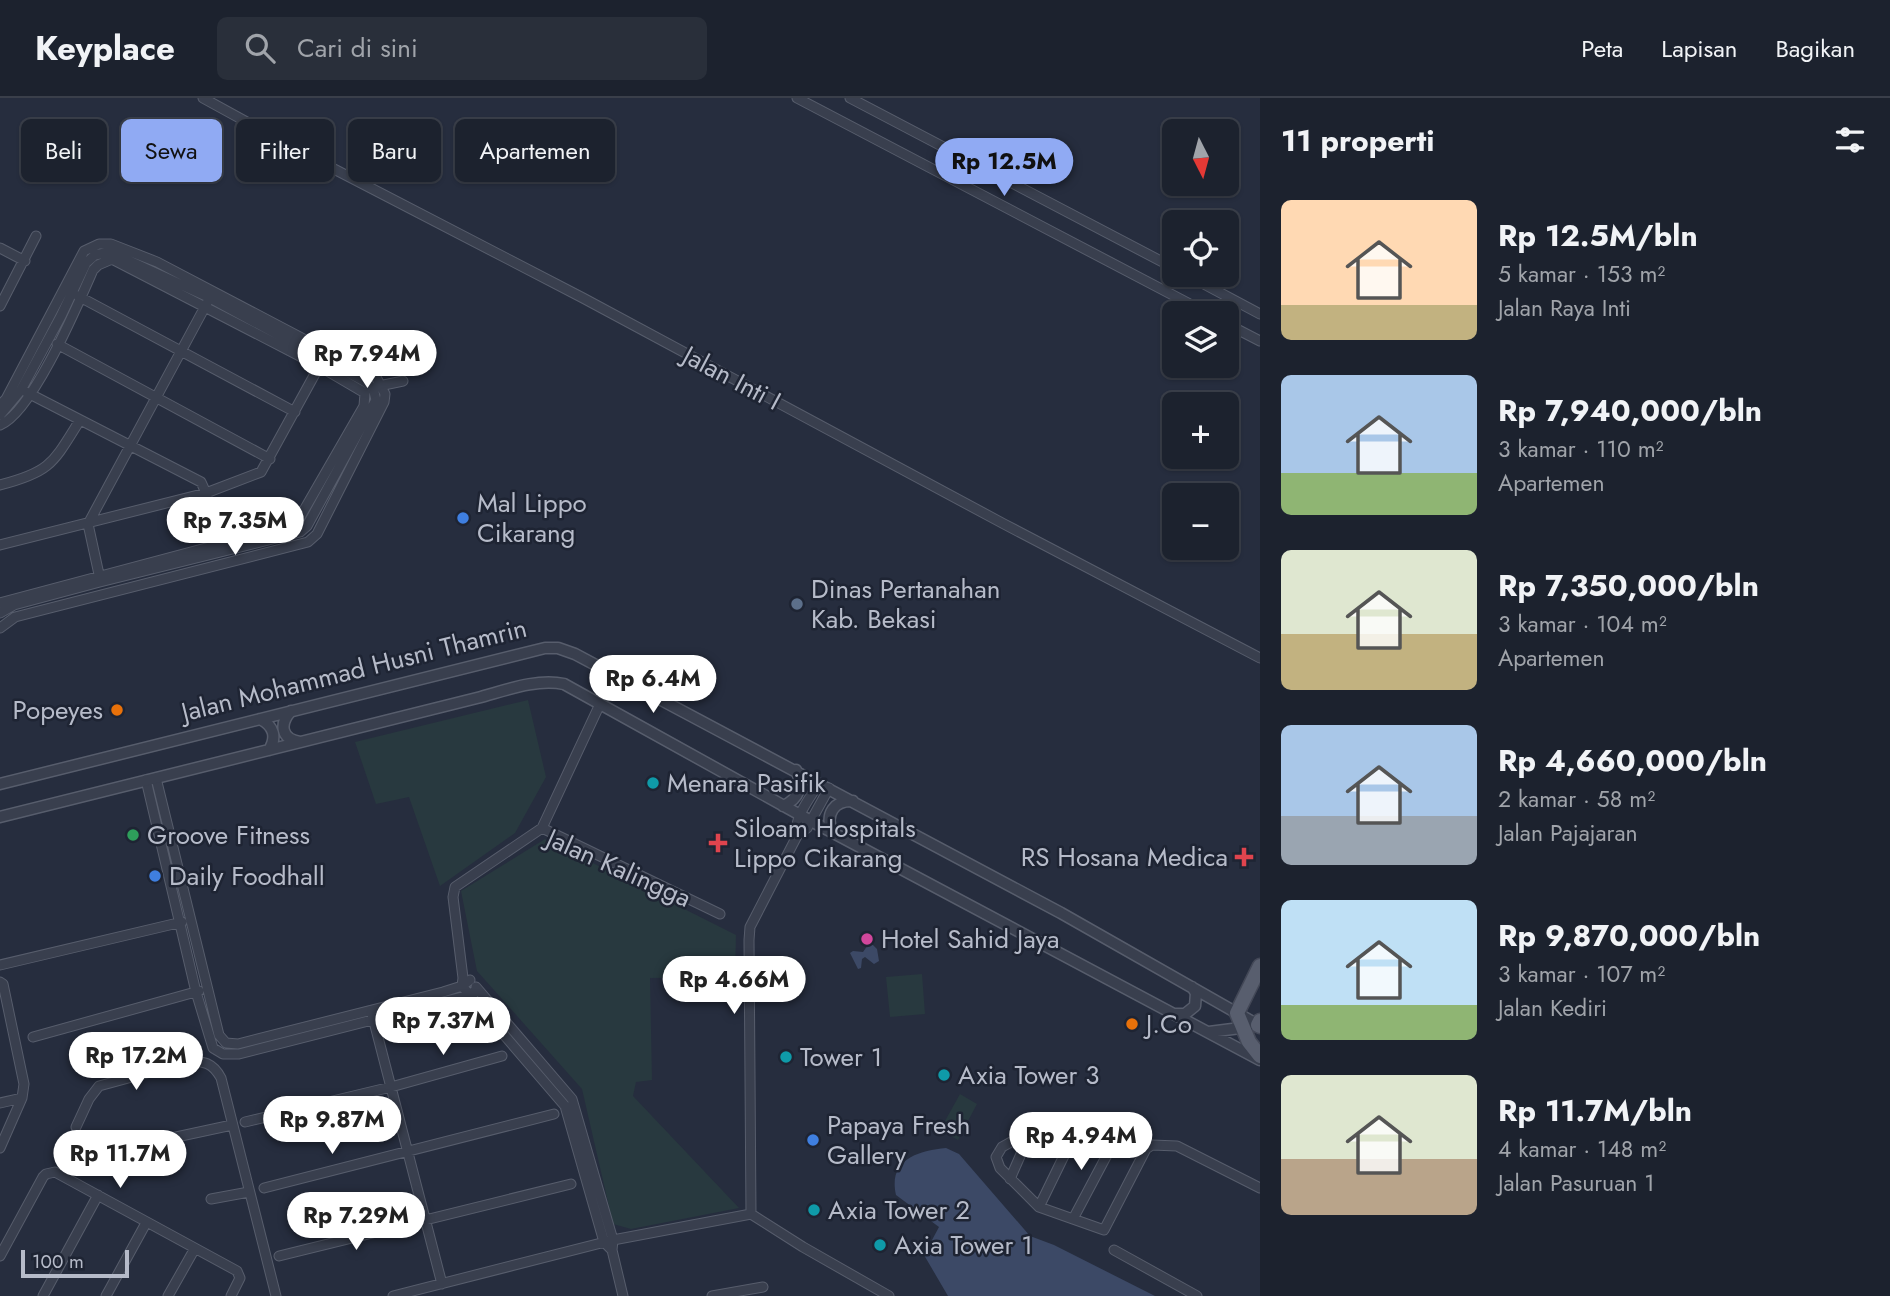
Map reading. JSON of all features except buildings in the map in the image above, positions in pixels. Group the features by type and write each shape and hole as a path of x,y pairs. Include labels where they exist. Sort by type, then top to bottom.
{"main road":[{"path":"1260,966 1237,1013 1260,1058"},
{"path":"1248,988 1260,1000"}],"street":[{"name":"Jalan Inti I","path":"204,98 307,155 583,298 1260,658"},
{"path":"797,98 1184,301"},
{"path":"850,98 1162,262"},
{"path":"0,305 36,236"},
{"path":"0,415 57,313 84,251 99,244 111,244 376,377 373,389 376,401 307,526 300,532 221,549 6,604 0,613"},
{"path":"0,248 25,261"},
{"path":"0,425 13,418 31,395 57,344 77,295 86,263 95,256 110,252 155,266 207,303 262,322 321,363"},
{"path":"0,628 15,617 308,542 317,534 384,402 385,394 373,389 363,380 321,363 207,303 113,259 93,270 77,295 57,313"},
{"path":"1209,287 1260,314"},
{"path":"77,295 295,412"},
{"path":"103,594 88,524 207,303"},
{"path":"1239,330 1260,341"},
{"path":"57,344 270,459"},
{"path":"0,545 206,493 261,472 321,363"},
{"path":"373,389 403,381"},
{"path":"17,387 201,482 225,563"},
{"path":"0,405 17,387"},
{"path":"0,485 38,473 47,467 80,420"},
{"name":"Jalan Mohammad Husni Thamrin","path":"0,784 545,648 558,648 575,654 685,715 824,785 1259,1024"},
{"path":"0,817 542,682 564,684 783,806 1260,1058"},
{"path":"542,828 600,704"},
{"path":"291,711 282,726 285,735 292,741 300,742"},
{"path":"260,719 267,723 274,736 270,750"},
{"path":"783,806 796,798 799,791 796,770"},
{"path":"151,779 191,920 219,1035 226,1043 238,1044 474,992"},
{"path":"151,779 179,923 208,1038 213,1048 223,1054 239,1054 372,1015 465,980 572,1099 623,1296"},
{"path":"797,836 795,830 800,815 824,785"},
{"path":"751,1214 750,927 797,836 811,821 824,785"},
{"path":"832,832 829,824 832,809 845,800 853,801"},
{"name":"Jalan Kalingga","path":"465,980 453,897 455,887 542,828 720,914"},
{"path":"0,965 191,920"},
{"path":"0,982 3,984 23,1076 22,1098 0,1147"},
{"path":"1172,1013 1185,1014 1195,1006 1196,993 1192,987"},
{"path":"33,1037 208,989"},
{"path":"372,1015 442,1284"},
{"path":"1207,1032 1259,1024"},
{"path":"245,1122 391,1087 502,1056"},
{"path":"76,1127 89,1098 99,1086 187,1062 202,1060 208,1063 220,1078 276,1296"},
{"path":"0,1103 22,1098"},
{"path":"264,1188 554,1114"},
{"path":"136,1158 140,1150 153,1142 232,1125"},
{"path":"1039,1207 1078,1127"},
{"path":"1146,1149 1078,1127 1011,1142 998,1152 997,1163 1039,1207 1100,1230 1107,1228 1146,1149 1152,1145 1177,1146 1260,1188"},
{"path":"1010,1179 1028,1138"},
{"path":"1073,1219 1116,1138"},
{"path":"0,1256 46,1174 55,1172 240,1275 230,1296"},
{"path":"279,1256 571,1184"},
{"path":"211,1199 249,1192"},
{"path":"43,1296 98,1195"},
{"path":"393,1296 610,1244 751,1214 777,1232 889,1296"},
{"path":"106,1296 146,1223"},
{"path":"168,1296 194,1250"},
{"path":"1114,1250 1196,1296"},
{"path":"712,1296 763,1287"}],"shaded area":[{"path":"528,700 546,777 515,833 440,886 409,797 376,804 355,742"},
{"path":"545,839 736,935 735,977 650,978 652,1080 636,1082 633,1096 739,1208 631,1229 613,1224 582,1089 477,971 461,891"},
{"path":"922,974 925,1014 890,1017 886,977"},
{"path":"960,1094 977,1104 958,1140 940,1130"}],"water":[{"path":"870,942 877,949 879,961 874,964 865,957 858,969 850,953 863,952"},
{"path":"946,1148 959,1154 1030,1236 1054,1245 1155,1296 948,1296 924,1255 939,1227 896,1195 895,1183 896,1173 907,1160 915,1155"}],"place":[{"name":"Mal Lippo Cikarang","path":"463,518"},
{"name":"Dinas Pertanahan Kab. Bekasi","path":"797,604"},
{"name":"Popeyes","path":"117,710"},
{"name":"Menara Pasifik","path":"653,783"},
{"name":"Groove Fitness","path":"133,835"},
{"name":"Siloam Hospitals Lippo Cikarang","path":"718,843"},
{"name":"RS Hosana Medica","path":"1244,857"},
{"name":"Daily Foodhall","path":"155,876"},
{"name":"Hotel Sahid Jaya","path":"867,939"},
{"name":"J.Co","path":"1132,1024"},
{"name":"Tower 1","path":"786,1057"},
{"name":"Axia Tower 3","path":"944,1075"},
{"name":"Papaya Fresh Gallery","path":"813,1140"},
{"name":"Axia Tower 2","path":"814,1210"},
{"name":"Axia Tower 1","path":"880,1245"}]}
